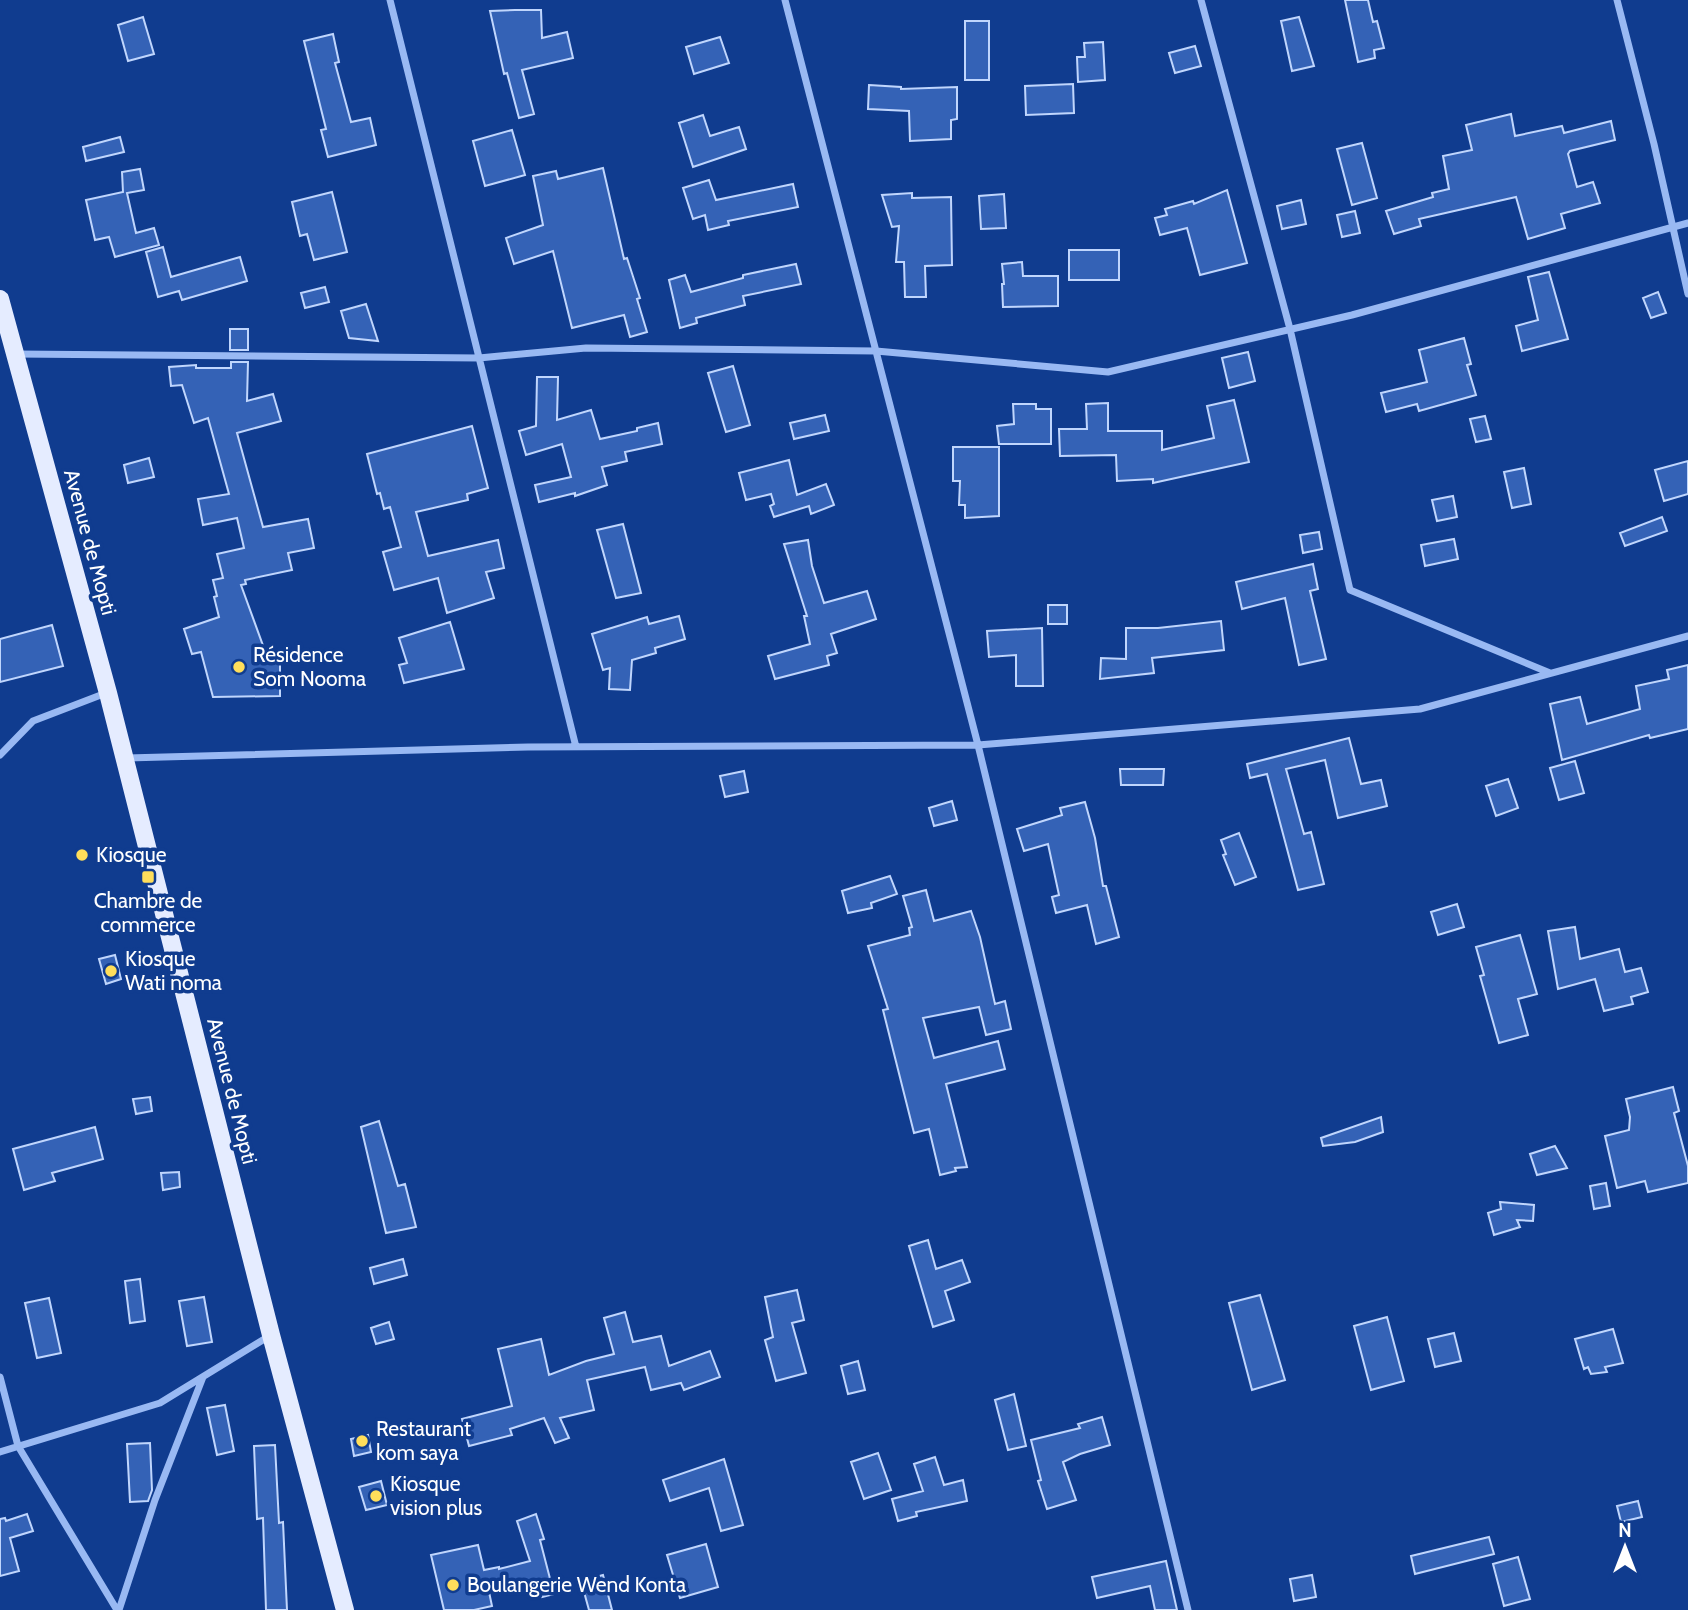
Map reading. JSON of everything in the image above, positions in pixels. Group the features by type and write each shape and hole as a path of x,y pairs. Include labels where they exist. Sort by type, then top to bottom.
{"main road":[{"name":"Avenue de Mopti","path":"0,299 108,693 271,1335 345,1610"}],"street":[{"path":"390,0 576,747"},
{"path":"785,0 978,745 1188,1610"},
{"path":"1201,0 1290,329 1350,590 1550,673"},
{"path":"1617,0 1688,294"},
{"path":"14,354 479,358 586,348 876,351 1108,372 1352,315 1688,223"},
{"path":"123,758 576,747 978,745 1420,709 1688,636"},
{"path":"0,755 33,721 108,693"},
{"path":"0,1452 160,1403 271,1335"},
{"path":"0,1377 18,1446 118,1610"},
{"path":"118,1610 155,1500 203,1377"}],"building":[{"path":"1345,0 1368,0 1373,22 1377,21 1384,48 1374,50 1375,58 1358,62"},
{"path":"541,10 542,38 567,32 573,58 522,70 534,114 519,118 507,73 504,74 490,11"},
{"path":"143,17 154,54 128,61 118,25"},
{"path":"1299,17 1314,66 1292,71 1281,21"},
{"path":"965,21 989,21 989,80 965,80"},
{"path":"333,34 339,62 335,63 351,122 370,118 376,145 328,157 321,130 326,129 304,41"},
{"path":"720,37 729,63 694,74 686,47"},
{"path":"1103,42 1105,80 1078,82 1077,57 1085,57 1084,43"},
{"path":"1195,46 1201,66 1175,73 1169,53"},
{"path":"1073,84 1074,113 1026,115 1025,86"},
{"path":"869,85 901,89 957,87 957,119 951,120 951,139 910,141 909,111 868,109"},
{"path":"1511,114 1515,136 1562,126 1564,133 1611,121 1615,140 1570,151 1568,154 1577,187 1593,182 1600,203 1561,214 1565,228 1528,239 1516,197 1419,219 1421,226 1394,234 1386,211 1433,197 1432,193 1449,189 1443,156 1472,150 1466,125"},
{"path":"703,115 710,136 739,127 746,149 693,167 679,123"},
{"path":"512,130 525,175 485,186 473,141"},
{"path":"120,137 124,152 86,161 83,147"},
{"path":"1362,143 1377,198 1352,205 1337,149"},
{"path":"603,168 624,259 627,258 640,298 637,299 647,332 630,337 624,315 572,328 553,251 514,264 506,238 543,225 533,176 556,171 558,179"},
{"path":"140,169 144,190 127,193 136,233 154,228 159,245 115,257 109,237 95,240 86,200 123,192 122,172"},
{"path":"709,180 716,200 793,184 798,207 728,221 729,225 708,230 705,215 693,219 683,188"},
{"path":"1227,190 1247,263 1200,275 1187,228 1160,235 1155,218 1167,215 1165,209 1193,201 1194,204"},
{"path":"332,192 347,252 314,260 307,234 300,236 292,202"},
{"path":"912,193 912,198 951,197 952,265 925,266 926,297 905,297 904,262 896,262 899,226 892,227 882,195"},
{"path":"1004,194 1006,228 981,229 979,196"},
{"path":"1301,200 1306,224 1282,229 1277,206"},
{"path":"1355,211 1360,233 1342,237 1337,215"},
{"path":"163,247 171,277 240,257 247,281 182,300 179,291 158,297 146,252"},
{"path":"1069,250 1119,250 1119,280 1069,280"},
{"path":"1022,262 1023,276 1058,276 1058,306 1003,307 1002,264"},
{"path":"796,264 801,284 743,296 745,305 696,318 697,323 680,328 669,280 685,275 691,292 743,278 743,275"},
{"path":"1549,272 1568,339 1522,351 1516,326 1538,320 1528,277"},
{"path":"325,287 329,302 305,308 301,293"},
{"path":"1658,292 1666,313 1651,318 1643,298"},
{"path":"366,304 378,341 349,338 341,311"},
{"path":"230,329 248,329 248,350 230,350"},
{"path":"1464,338 1471,364 1467,365 1476,395 1419,411 1417,404 1386,412 1381,393 1427,382 1419,350"},
{"path":"1248,352 1255,381 1229,388 1222,358"},
{"path":"231,362 248,362 247,401 273,394 281,421 237,433 263,527 308,519 314,548 288,553 292,570 245,580 246,584 241,585 269,662 280,664 280,696 213,697 201,652 192,654 184,629 219,617 213,580 223,578 217,554 244,548 237,518 203,525 198,499 229,494 208,418 194,423 182,385 171,386 169,367 196,365 196,368 231,368"},
{"path":"733,366 750,425 726,432 708,373"},
{"path":"537,377 558,377 557,420 591,410 600,439 637,431 637,428 658,423 662,444 625,452 627,461 602,467 607,485 575,496 575,493 539,502 535,485 571,477 562,444 526,455 519,431 536,426"},
{"path":"1234,400 1249,462 1153,483 1153,479 1117,481 1116,455 1060,456 1059,429 1087,429 1086,404 1108,403 1108,431 1162,431 1162,450 1214,438 1207,406"},
{"path":"1013,404 1036,404 1036,409 1051,409 1051,444 999,444 997,426 1014,424"},
{"path":"825,415 829,431 794,439 790,423"},
{"path":"1485,416 1491,439 1476,442 1470,419"},
{"path":"472,426 488,488 467,494 468,500 416,512 428,556 498,540 504,568 486,572 494,598 447,613 438,578 394,590 383,552 401,547 390,507 384,509 380,493 377,494 367,454"},
{"path":"953,447 999,447 999,516 965,518 965,505 959,505 960,481 953,481"},
{"path":"149,458 154,477 128,483 124,465"},
{"path":"789,460 797,495 826,484 834,505 811,514 809,506 774,517 770,506 774,504 771,494 746,500 739,473"},
{"path":"1688,461 1688,494 1664,501 1655,470"},
{"path":"1524,468 1531,504 1512,508 1504,472"},
{"path":"1453,496 1457,517 1437,521 1432,500"},
{"path":"1662,517 1667,531 1625,546 1620,533"},
{"path":"623,524 641,593 616,598 597,530"},
{"path":"1319,532 1322,549 1303,553 1300,535"},
{"path":"1454,539 1458,559 1425,566 1421,545"},
{"path":"808,540 812,566 824,603 867,591 876,619 831,634 837,653 827,656 829,665 775,679 768,656 810,644 804,616 807,616 784,544"},
{"path":"1313,564 1318,589 1310,591 1326,659 1299,665 1285,598 1242,609 1236,582"},
{"path":"1048,605 1067,605 1067,624 1048,624"},
{"path":"679,616 685,639 655,648 656,653 632,660 630,690 609,689 610,668 603,670 592,634 647,617 649,624"},
{"path":"1221,621 1224,650 1152,658 1154,673 1100,679 1101,658 1126,659 1126,628 1158,628"},
{"path":"450,622 464,669 404,683 399,665 407,663 399,638"},
{"path":"52,625 63,666 0,682 0,639"},
{"path":"1042,628 1043,686 1016,686 1016,655 989,657 987,631"},
{"path":"1688,665 1688,729 1650,738 1649,735 1562,760 1550,704 1580,697 1587,724 1640,709 1636,686 1669,679 1667,670"},
{"path":"1349,738 1361,784 1381,780 1387,806 1338,818 1325,760 1286,769 1304,834 1311,832 1324,884 1298,890 1267,774 1250,778 1247,764"},
{"path":"1575,761 1584,793 1559,800 1550,768"},
{"path":"1120,769 1164,769 1163,785 1121,785"},
{"path":"744,771 748,792 725,797 720,776"},
{"path":"1508,779 1518,808 1496,816 1486,786"},
{"path":"952,801 957,820 934,826 929,808"},
{"path":"1085,802 1095,838 1103,886 1106,886 1119,937 1096,944 1087,905 1056,913 1052,897 1059,895 1048,844 1024,851 1017,829 1062,815 1060,808"},
{"path":"1239,833 1256,877 1235,885 1223,855 1226,854 1221,840"},
{"path":"890,876 897,894 871,903 872,908 848,913 842,891"},
{"path":"926,890 934,921 971,911 980,937 995,1004 1005,1001 1011,1029 986,1035 979,1007 923,1018 934,1058 998,1041 1005,1069 946,1084 967,1167 955,1168 956,1171 940,1175 929,1129 914,1133 883,1010 888,1009 868,946 910,935 909,928 912,927 903,896"},
{"path":"1457,904 1464,927 1438,935 1431,912"},
{"path":"1575,927 1580,959 1619,949 1625,972 1641,968 1648,992 1631,997 1633,1004 1604,1011 1595,979 1558,989 1548,931"},
{"path":"1520,935 1537,994 1518,999 1528,1035 1499,1043 1480,976 1484,975 1476,947"},
{"path":"115,955 121,979 106,984 99,959"},
{"path":"1673,1087 1679,1111 1674,1113 1688,1166 1688,1183 1648,1192 1645,1181 1617,1188 1605,1136 1629,1130 1630,1117 1626,1099"},
{"path":"150,1097 152,1111 136,1114 133,1099"},
{"path":"1381,1117 1383,1132 1355,1142 1323,1146 1321,1138"},
{"path":"379,1121 398,1186 405,1184 416,1227 386,1233 361,1127"},
{"path":"95,1127 103,1159 52,1173 55,1181 24,1190 13,1149"},
{"path":"1555,1146 1567,1168 1537,1175 1530,1154"},
{"path":"179,1172 180,1187 163,1190 161,1173"},
{"path":"1606,1183 1610,1206 1594,1209 1590,1186"},
{"path":"1500,1202 1534,1205 1533,1221 1517,1220 1520,1227 1494,1235 1488,1213 1501,1209"},
{"path":"928,1240 936,1269 962,1260 970,1282 945,1291 954,1320 933,1327 909,1246"},
{"path":"403,1259 407,1275 374,1284 370,1268"},
{"path":"140,1279 145,1321 130,1323 125,1281"},
{"path":"797,1290 804,1320 792,1323 806,1373 776,1381 765,1340 773,1337 765,1297"},
{"path":"1260,1295 1285,1380 1252,1390 1229,1303"},
{"path":"204,1297 212,1342 187,1346 179,1301"},
{"path":"49,1298 61,1353 37,1358 25,1303"},
{"path":"625,1312 633,1342 661,1336 669,1366 710,1351 720,1377 684,1390 681,1383 651,1390 645,1367 587,1380 594,1410 560,1418 569,1438 555,1443 544,1418 510,1429 512,1435 469,1446 462,1419 512,1406 498,1349 541,1339 549,1375 614,1354 604,1318"},
{"path":"1387,1317 1404,1381 1371,1390 1354,1326"},
{"path":"389,1322 394,1339 376,1344 371,1328"},
{"path":"1613,1329 1623,1363 1605,1367 1607,1372 1591,1374 1588,1367 1584,1369 1575,1339"},
{"path":"1454,1333 1461,1361 1435,1367 1428,1339"},
{"path":"858,1361 865,1390 848,1394 841,1366"},
{"path":"1014,1394 1026,1446 1008,1450 995,1400"},
{"path":"225,1405 234,1451 217,1455 207,1408"},
{"path":"1102,1417 1110,1445 1063,1462 1076,1500 1047,1509 1038,1481 1041,1480 1031,1440 1080,1428 1078,1424"},
{"path":"368,1435 371,1452 354,1456 351,1439"},
{"path":"150,1443 152,1490 148,1501 130,1502 127,1444"},
{"path":"275,1445 279,1523 283,1522 287,1610 266,1610 263,1518 257,1519 254,1446"},
{"path":"878,1453 891,1490 864,1499 851,1462"},
{"path":"935,1457 944,1485 963,1480 967,1501 916,1512 917,1516 898,1521 892,1499 923,1491 914,1464"},
{"path":"724,1459 743,1525 721,1531 709,1488 670,1501 663,1480"},
{"path":"381,1481 387,1505 366,1510 359,1487"},
{"path":"1638,1501 1642,1517 1621,1522 1617,1506"},
{"path":"27,1514 33,1531 10,1538 19,1571 0,1576 0,1519 5,1518 6,1521"},
{"path":"536,1514 544,1539 540,1540 554,1594 542,1597 537,1584 529,1586 528,1583 489,1592 492,1606 474,1610 444,1610 431,1555 478,1545 484,1570 530,1561 517,1521"},
{"path":"1489,1537 1494,1554 1415,1574 1411,1556"},
{"path":"706,1544 718,1587 680,1598 667,1555"},
{"path":"1518,1557 1530,1599 1504,1606 1493,1564"},
{"path":"1166,1561 1177,1610 1155,1610 1150,1586 1097,1598 1092,1577"},
{"path":"603,1575 612,1610 589,1610 581,1581"},
{"path":"1312,1575 1316,1597 1294,1601 1290,1579"}],"place":[{"name":"Résidence Som Nooma","path":"239,667"},
{"name":"Kiosque","path":"82,855"},
{"name":"Chambre de commerce","path":"148,877"},
{"name":"Kiosque Wati noma","path":"111,971"},
{"name":"Restaurant kom saya","path":"362,1441"},
{"name":"Kiosque vision plus","path":"376,1496"},
{"name":"Boulangerie Wend Konta","path":"453,1585"}]}
